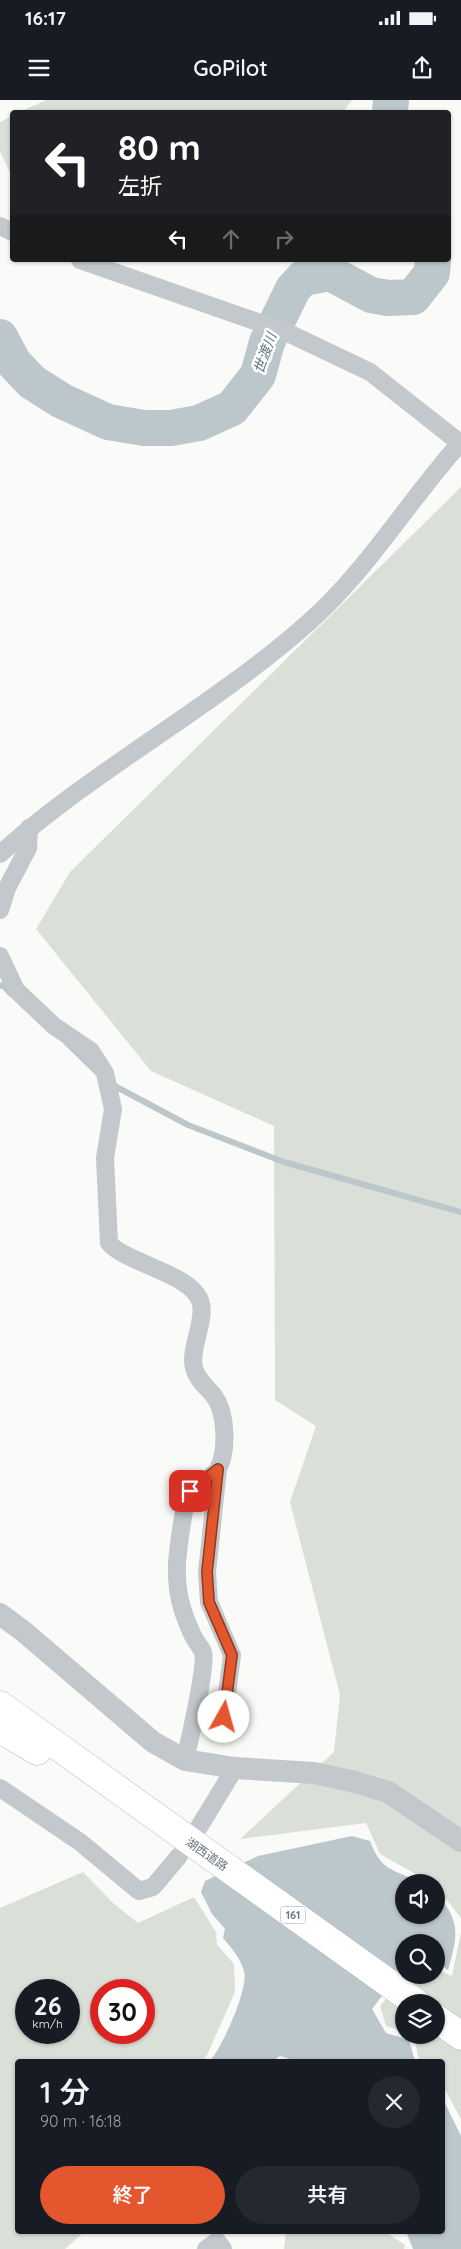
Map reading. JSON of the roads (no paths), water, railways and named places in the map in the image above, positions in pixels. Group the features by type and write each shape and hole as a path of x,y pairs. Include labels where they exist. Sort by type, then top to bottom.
{"highway":[{"name":"湖西道路","path":"0,1705 404,1994"},
{"path":"0,1729 168,1827"},
{"path":"445,2024 461,2036"}],"street":[{"path":"0,854 29,828 80,788 268,657 310,622 359,572 461,442 370,372 286,332 86,262"},
{"path":"0,910 7,888 28,848 29,828"},
{"path":"0,956 16,990 54,1026 91,1051 106,1073 113,1109 105,1158 109,1243 114,1249 142,1260 191,1287 201,1304 194,1368 204,1385 214,1396 222,1415 225,1430 224,1445 218,1469 207,1572 209,1602 232,1655 224,1717"},
{"path":"185,1760 200,1687 204,1654 194,1637 177,1594 177,1563 184,1515 190,1491 218,1469"},
{"path":"0,1614 23,1631 153,1742 185,1760 235,1768 314,1773 378,1789 388,1792 461,1841"},
{"path":"0,1788 80,1842 139,1891 153,1887 191,1842 235,1768"},
{"path":"206,2249 217,2241 223,2249"}],"waterway":[{"name":"世渡川","path":"390,110 391,100"},
{"name":"世渡川","path":"0,337 14,363 32,382 62,401 108,422 144,428 171,428 199,423 232,408 258,375 267,342 293,289 303,278 330,273 371,295 388,298 413,297 432,273 433,262"},
{"path":"0,986 3,985 10,993"},
{"path":"66,1042 98,1073"},
{"path":"111,1084 188,1125 284,1162 461,1212"}]}
